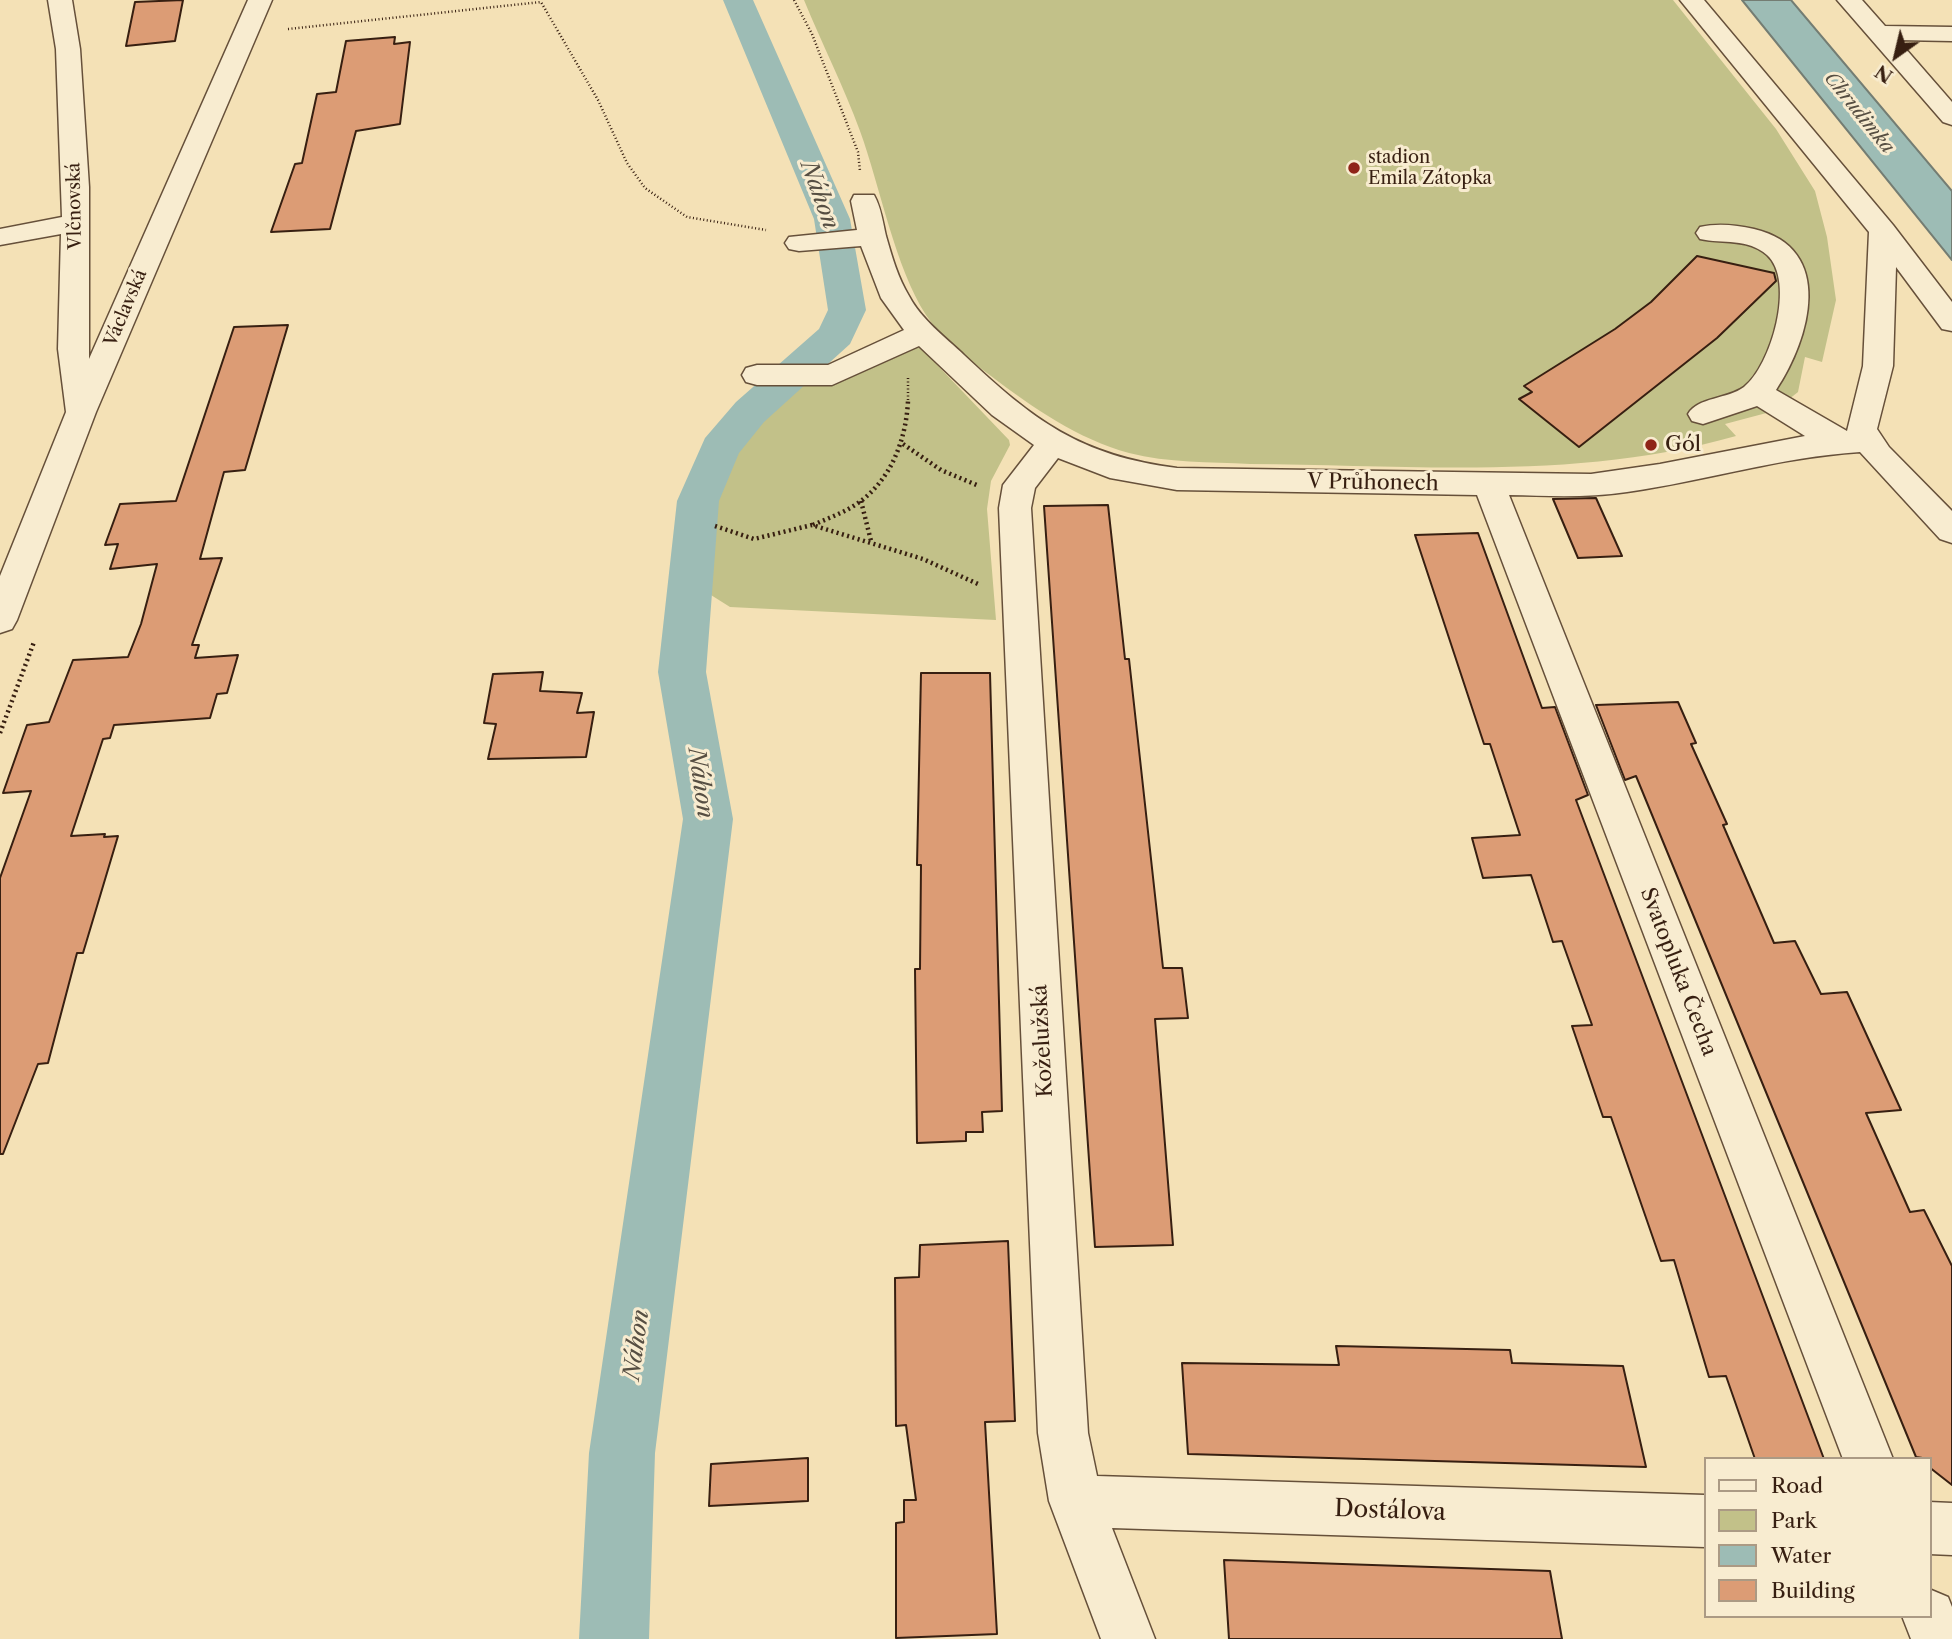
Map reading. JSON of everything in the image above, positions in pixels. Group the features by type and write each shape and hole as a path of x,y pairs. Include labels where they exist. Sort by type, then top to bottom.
{"street":[{"name":"Vlčnovská","path":"60,0 68,49 76,223 73,349 81,412"},
{"name":"Václavská","path":"0,620 81,412 260,0"},
{"path":"1692,0 1883,231 1952,322"},
{"path":"1849,0 1952,117"},
{"path":"1878,33 1952,34"},
{"name":"V Průhonech","path":"864,201 862,238 914,337 1051,445 1101,466 1142,476 1489,485 1628,482 1851,441"},
{"path":"0,237 76,223"},
{"path":"1851,441 1861,429 1878,366 1883,231"},
{"path":"1703,414 1739,402 1756,392 1780,356 1791,326 1796,293 1794,272 1781,250 1750,234 1710,233"},
{"path":"800,243 862,238"},
{"path":"757,375 814,377 844,371 914,337"},
{"path":"1756,392 1851,441 1952,531"},
{"name":"Koželužská","path":"1051,445 1019,485 1015,508 1063,1433 1075,1502 1090,1548 1128,1639"},
{"name":"Svatopluka Čecha","path":"1489,485 1867,1457"},
{"name":"Dostálova","path":"1075,1502 1703,1521"},
{"path":"1931,1528 1952,1529"},
{"path":"1930,1618 1938,1639"}],"path":[{"path":"794,0 812,34 858,152 864,201"},
{"path":"244,36 332,23 541,2 599,103 622,160 636,179 678,213 704,221 756,227 800,243"},
{"path":"715,526 754,539 812,525 861,501 903,444 909,417 914,337"},
{"path":"903,444 941,470 986,488"},
{"path":"861,501 871,541"},
{"path":"812,525 871,541 957,573 988,589"}],"green space":[{"path":"804,0 1673,0 1776,129 1815,191 1827,237 1836,300 1822,362 1805,357 1798,392 1774,411 1725,424 1736,436 1677,450 1616,460 1495,467 1250,464 1159,459 1110,447 1074,431 1023,400 956,349 926,315 905,274 854,115"},
{"path":"914,345 920,347 1009,440 1010,445 991,481 987,509 996,620 730,607 703,590 711,504 737,446 798,384"}],"water":[{"name":"Chrudimka","path":"1742,0 1791,0 1952,191 1952,260"}],"building":[{"path":"183,0 175,41 126,46 135,2"},
{"path":"395,37 394,44 410,42 400,124 356,131 330,229 271,232 295,164 302,163 317,94 336,92 346,41"},
{"path":"1697,256 1774,273 1776,281 1717,338 1579,447 1519,399 1532,392 1524,386 1615,329 1651,302"},
{"path":"288,325 245,470 224,472 200,559 222,558 192,645 199,645 195,658 238,655 227,693 217,694 210,718 114,725 110,738 103,739 71,836 118,836 83,953 77,953 48,1063 38,1064 3,1154 0,1154 0,878 31,791 3,793 27,725 49,722 73,660 128,657 141,624 157,564 110,569 118,544 105,545 120,504 176,501 234,327"},
{"path":"1596,498 1622,556 1578,558 1553,499"},
{"path":"1108,505 1125,659 1129,659 1163,968 1182,968 1188,1018 1155,1019 1173,1245 1095,1247 1044,506"},
{"path":"1478,533 1542,708 1555,707 1588,795 1576,800 1823,1457 1754,1457 1726,1376 1709,1377 1674,1260 1661,1261 1611,1117 1603,1117 1572,1026 1592,1025 1562,941 1553,942 1531,875 1483,878 1472,838 1520,835 1490,744 1484,744 1415,535"},
{"path":"543,672 540,691 582,693 577,713 594,712 586,757 488,759 496,724 484,723 493,674"},
{"path":"921,673 990,673 1002,1111 982,1112 983,1132 966,1132 966,1141 917,1143 915,969 920,969 921,865 917,865"},
{"path":"1678,702 1696,743 1691,744 1727,824 1723,825 1774,943 1795,941 1821,994 1847,992 1901,1110 1866,1113 1910,1212 1924,1210 1952,1266 1952,1485 1931,1469 1931,1457 1916,1457 1636,776 1625,780 1596,705"},
{"path":"1008,1241 1015,1421 985,1422 997,1634 896,1638 896,1523 904,1522 904,1500 916,1500 906,1425 896,1426 895,1278 919,1277 920,1245"},
{"path":"1336,1346 1510,1350 1512,1363 1623,1366 1646,1467 1188,1454 1182,1363 1339,1365"},
{"path":"808,1458 808,1501 709,1506 711,1464"},
{"path":"1224,1560 1550,1571 1562,1639 1229,1639"}],"waterway":[{"name":"Náhon","path":"614,1639 622,1453 708,819 682,672 698,501 720,448 750,412 836,335 847,310 832,219 738,0"}],"place":[{"name":"stadion Emila Zátopka","path":"1354,168"},
{"name":"Gól","path":"1651,445"}]}
